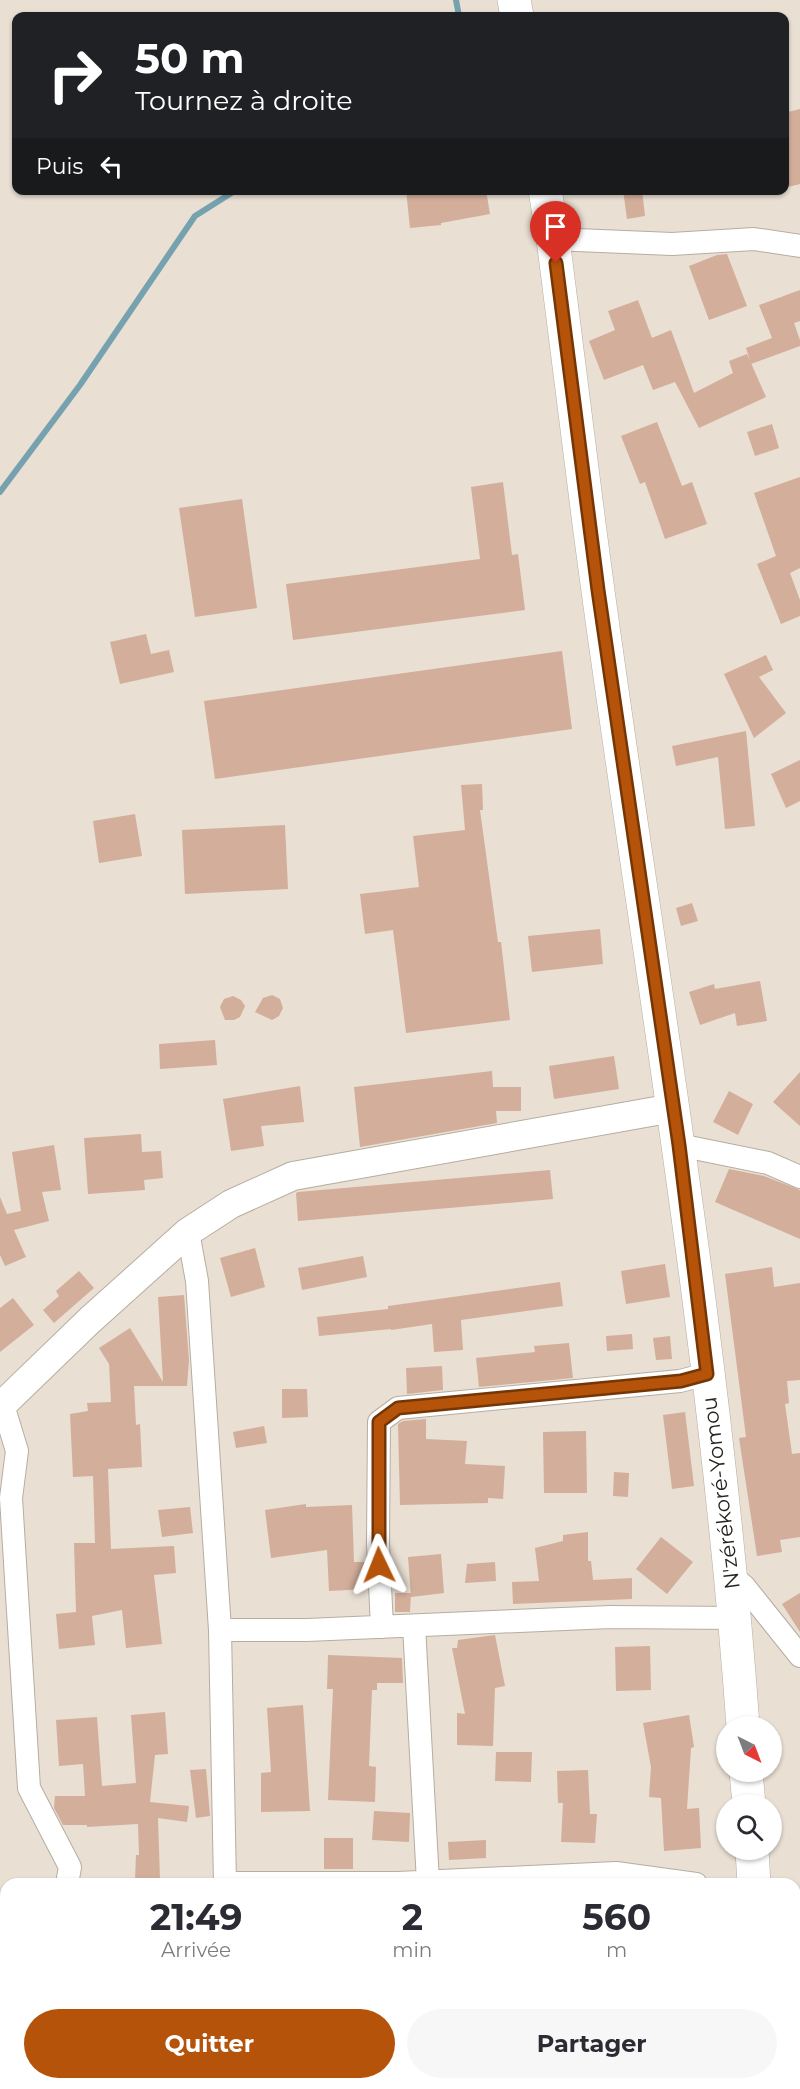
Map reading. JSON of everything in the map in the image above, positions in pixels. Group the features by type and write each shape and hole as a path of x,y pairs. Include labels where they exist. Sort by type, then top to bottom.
{"highway":[{"name":"N'zérékoré-Yomou","path":"546,195 598,590 679,1145 735,1618 742,1716"},
{"path":"753,1860 754,1878"}],"street":[{"path":"553,240 672,244 754,239 800,246"},
{"path":"68,1878 70,1867 29,1788 11,1498 17,1451 1,1406 90,1320 188,1232 231,1204 293,1176 674,1108"},
{"path":"679,1145 768,1163 800,1177"},
{"path":"188,1232 197,1281 220,1630 225,1878"},
{"path":"382,1627 378,1544 379,1422 398,1408 681,1381 707,1374"},
{"path":"730,1574 744,1586 800,1656"},
{"path":"220,1630 307,1630 610,1617 735,1618"},
{"path":"414,1626 428,1878"},
{"path":"512,1878 616,1873 652,1878"}],"building":[{"path":"800,109 800,184 789,187 789,112"},
{"path":"407,195 487,195 490,214 441,223 441,225 410,228"},
{"path":"624,195 643,195 645,216 627,219"},
{"path":"727,254 747,306 709,320 689,266 717,255"},
{"path":"800,290 800,321 794,323 800,346 751,364 746,348 772,338 759,305"},
{"path":"638,300 652,338 671,330 694,393 733,373 729,361 747,354 766,397 699,428 675,382 653,390 643,365 604,380 589,341 615,330 608,311"},
{"path":"657,422 682,486 692,482 707,524 665,539 645,482 640,484 621,436"},
{"path":"772,424 779,448 755,456 747,432"},
{"path":"800,477 800,568 790,573 800,600 800,616 781,624 757,564 776,556 754,493"},
{"path":"503,482 512,555 518,554 525,610 293,640 286,584 480,559 471,487"},
{"path":"242,499 257,608 195,617 179,508"},
{"path":"146,634 151,654 169,650 174,672 120,684 110,642"},
{"path":"562,651 572,729 215,779 204,701"},
{"path":"766,655 773,670 759,677 786,713 754,738 724,674"},
{"path":"746,731 755,826 725,829 718,757 676,766 672,746"},
{"path":"800,760 800,801 786,808 771,774"},
{"path":"482,784 483,810 480,810 498,942 501,942 510,1020 406,1033 393,930 365,934 360,894 419,887 413,836 465,830 461,785"},
{"path":"135,814 142,856 99,863 93,821"},
{"path":"285,825 288,889 185,894 182,830"},
{"path":"692,903 698,921 681,926 676,908"},
{"path":"600,929 603,964 532,972 528,936"},
{"path":"760,981 767,1021 737,1026 735,1013 700,1025 689,992 714,984 715,989"},
{"path":"272,995 280,999 283,1008 279,1016 272,1020 255,1012 263,998"},
{"path":"233,996 241,1000 245,1006 240,1017 225,1020 220,1007 224,999"},
{"path":"215,1040 217,1065 160,1069 159,1044"},
{"path":"614,1056 619,1089 554,1099 549,1066"},
{"path":"492,1071 493,1087 521,1087 521,1111 496,1111 497,1123 360,1147 354,1087"},
{"path":"800,1072 800,1126 773,1102"},
{"path":"300,1086 304,1122 261,1126 264,1146 231,1151 223,1099"},
{"path":"729,1091 753,1104 738,1135 713,1122"},
{"path":"141,1134 142,1152 161,1151 163,1178 144,1180 145,1190 88,1194 84,1138"},
{"path":"54,1145 61,1190 42,1192 49,1221 14,1230 26,1257 5,1266 0,1255 0,1197 7,1214 21,1211 12,1152"},
{"path":"729,1169 764,1176 800,1190 800,1239 715,1202"},
{"path":"550,1170 553,1199 298,1221 296,1193 298,1192"},
{"path":"255,1248 265,1287 231,1297 220,1258"},
{"path":"363,1256 367,1277 302,1290 298,1268"},
{"path":"665,1264 670,1297 626,1304 621,1271"},
{"path":"772,1267 774,1287 800,1283 800,1380 787,1381 789,1403 785,1404 792,1454 800,1453 800,1537 780,1540 782,1552 757,1556 739,1438 746,1437 725,1274"},
{"path":"79,1271 94,1288 54,1323 43,1310 59,1296 56,1291"},
{"path":"560,1282 563,1306 461,1320 463,1350 434,1352 432,1324 319,1336 317,1317 388,1309 388,1306"},
{"path":"184,1295 189,1360 187,1386 134,1386 136,1425 140,1424 142,1467 108,1469 111,1549 174,1546 176,1573 154,1575 162,1644 126,1648 122,1610 92,1616 95,1645 59,1649 56,1614 76,1612 74,1543 95,1543 93,1476 73,1477 70,1414 88,1411 87,1403 111,1402 109,1364 99,1348 130,1328 163,1382 158,1297"},
{"path":"13,1298 34,1325 0,1352 0,1308"},
{"path":"632,1334 633,1349 607,1351 606,1336"},
{"path":"670,1336 672,1359 656,1360 653,1338"},
{"path":"569,1343 573,1378 479,1387 476,1358 535,1352 534,1346"},
{"path":"442,1366 443,1390 407,1394 406,1368"},
{"path":"282,1389 307,1389 308,1417 282,1418"},
{"path":"685,1412 694,1486 672,1489 663,1415"},
{"path":"426,1419 426,1439 467,1441 465,1464 505,1466 503,1499 488,1498 488,1503 400,1505 398,1424 403,1421"},
{"path":"264,1426 267,1443 236,1448 233,1432"},
{"path":"586,1431 587,1493 544,1493 543,1432"},
{"path":"614,1472 629,1473 628,1497 613,1496"},
{"path":"306,1504 306,1507 352,1505 354,1562 365,1562 367,1589 329,1591 327,1550 271,1558 265,1510"},
{"path":"190,1507 193,1533 162,1537 158,1510"},
{"path":"588,1532 588,1561 591,1561 593,1580 632,1578 632,1599 513,1604 512,1582 539,1581 535,1548 563,1541 563,1535"},
{"path":"661,1537 693,1562 667,1594 636,1569"},
{"path":"441,1554 444,1593 411,1597 408,1557"},
{"path":"495,1562 496,1581 465,1583 467,1564"},
{"path":"395,1593 411,1593 410,1612 395,1612"},
{"path":"800,1593 800,1632 782,1604"},
{"path":"495,1635 505,1686 495,1688 493,1746 457,1745 457,1713 465,1714 452,1648 457,1648 458,1640"},
{"path":"650,1646 651,1690 616,1691 615,1647"},
{"path":"328,1655 402,1658 403,1683 377,1683 377,1690 372,1690 369,1766 376,1767 375,1802 328,1800 333,1689 327,1689"},
{"path":"303,1705 310,1811 261,1812 261,1773 271,1772 267,1708"},
{"path":"165,1712 168,1754 155,1755 150,1802 189,1806 187,1822 158,1818 160,1878 135,1878 136,1855 139,1855 138,1824 87,1827 87,1825 63,1825 54,1808 55,1796 85,1796 83,1764 59,1766 56,1720 97,1717 102,1786 136,1783 131,1715"},
{"path":"689,1715 694,1747 691,1748 687,1809 699,1808 701,1848 664,1851 661,1798 649,1797 651,1767 643,1723"},
{"path":"496,1752 532,1752 531,1782 495,1781"},
{"path":"206,1769 210,1816 196,1818 190,1770"},
{"path":"588,1770 590,1814 597,1814 595,1843 561,1842 563,1803 558,1803 557,1771"},
{"path":"374,1811 410,1813 409,1842 372,1840"},
{"path":"324,1838 353,1838 353,1869 324,1869"},
{"path":"486,1840 486,1858 449,1860 448,1842"}],"waterway":[{"path":"456,0 458,12"},
{"path":"0,492 80,385 195,216 228,195"}],"route":[{"path":"379,1565 379,1422 398,1408 681,1381 707,1374 679,1145 598,590 556,263"}]}
